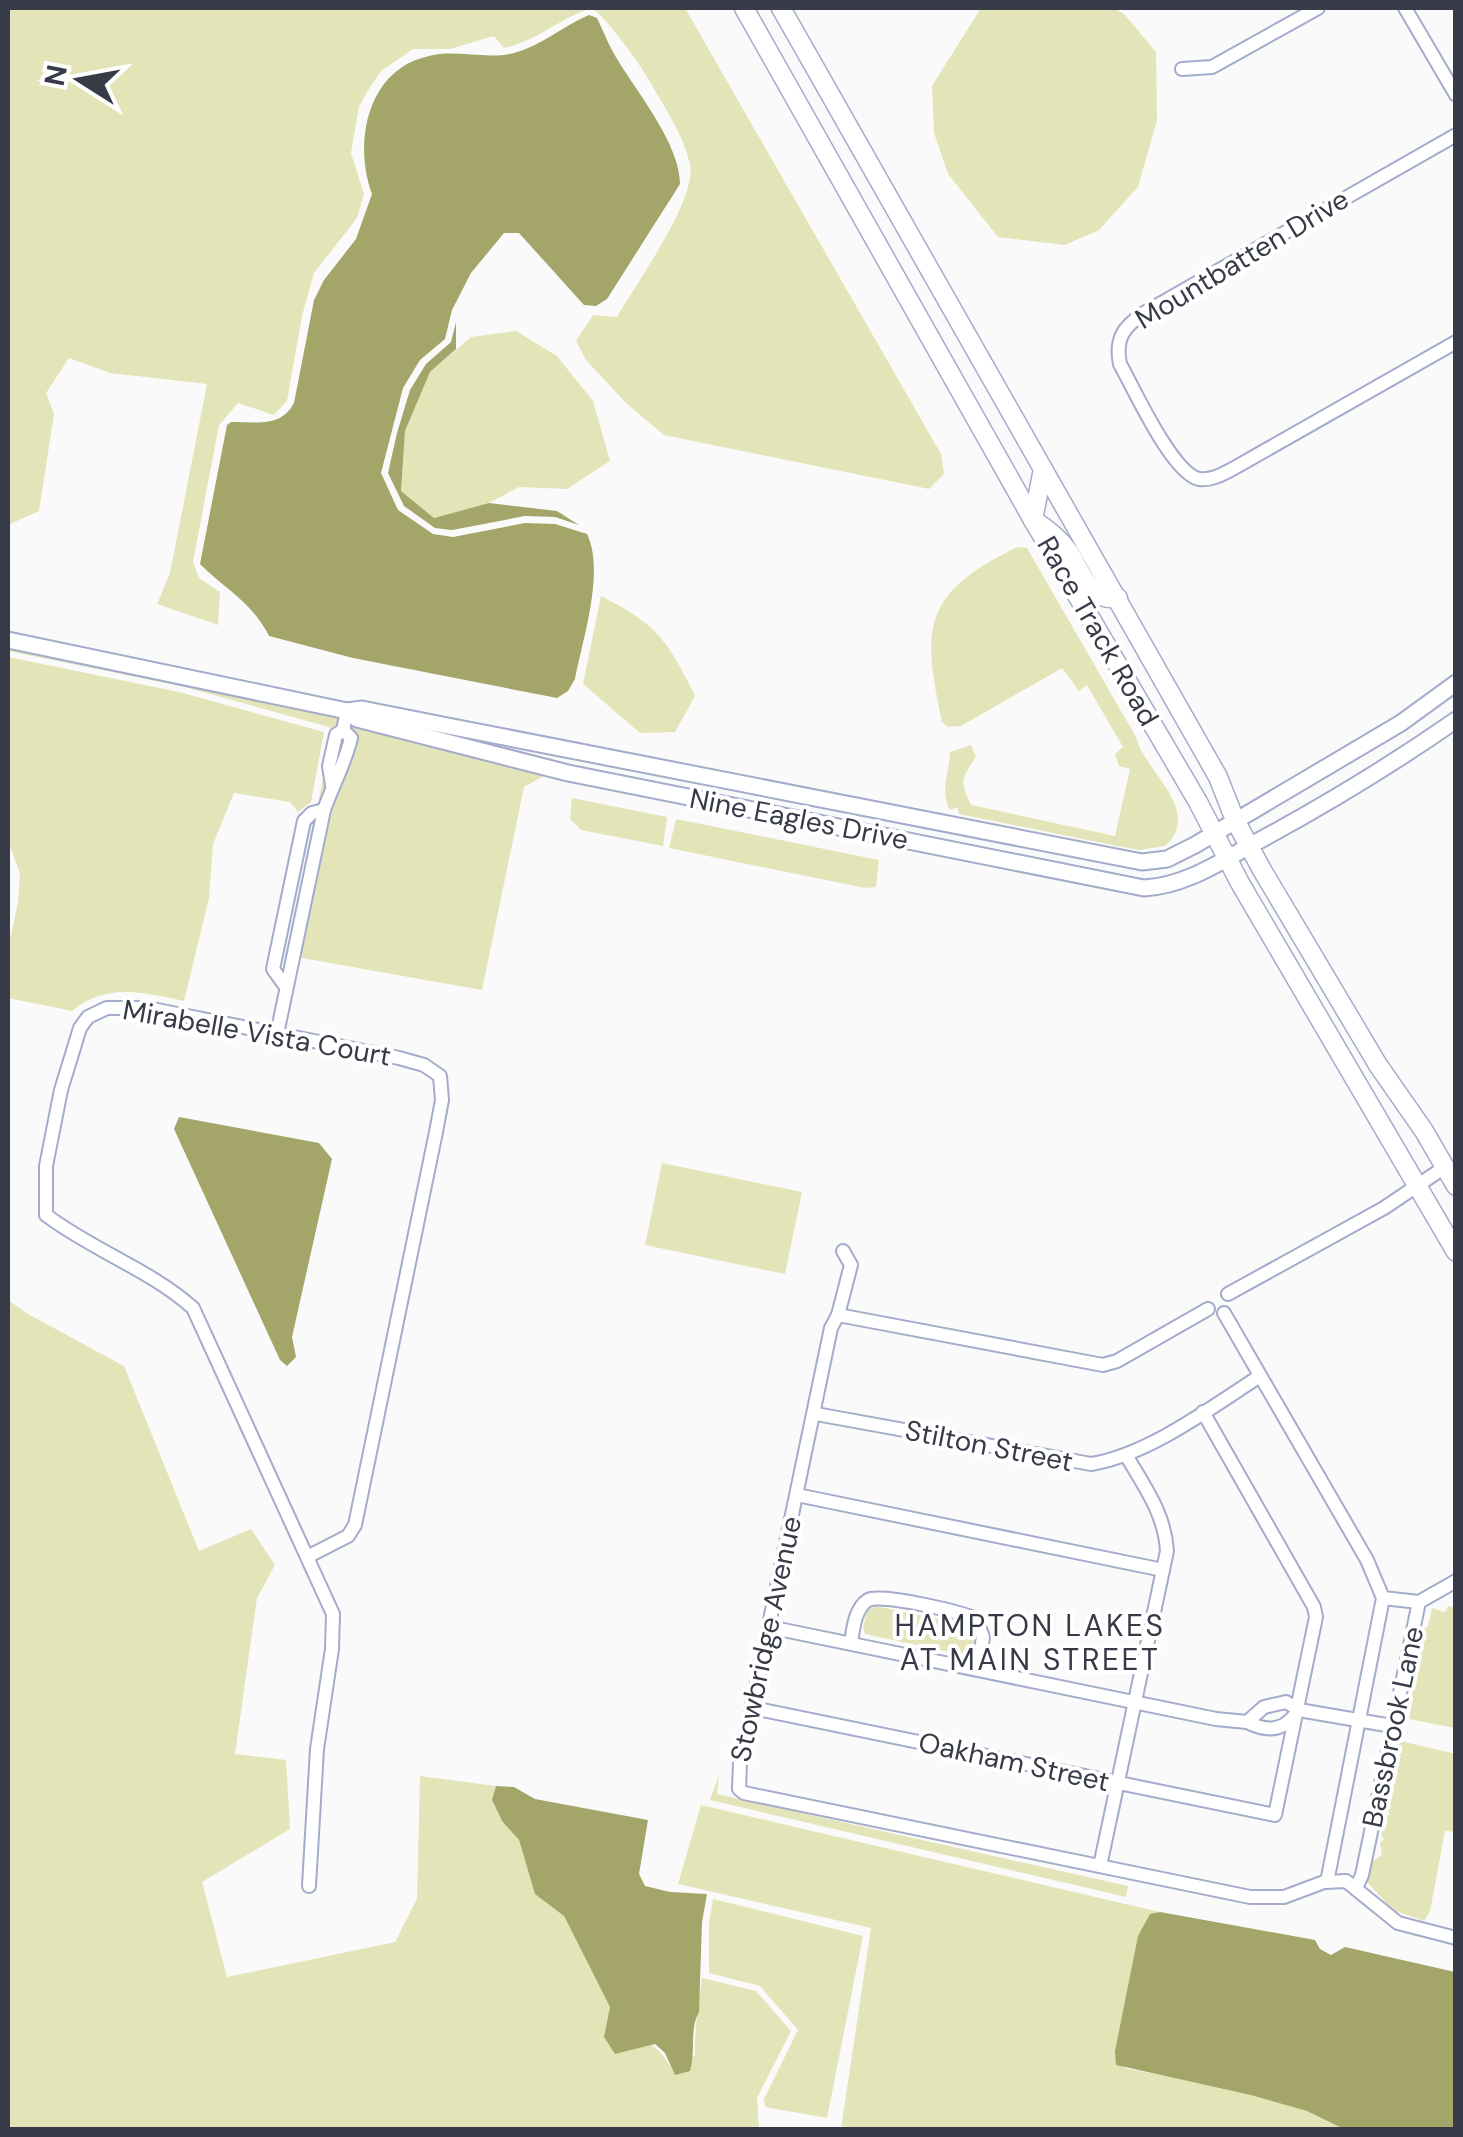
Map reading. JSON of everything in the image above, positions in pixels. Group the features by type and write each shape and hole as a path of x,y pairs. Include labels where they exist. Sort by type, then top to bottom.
{"main road":[{"name":"Race Track Road","path":"744,8 1033,520 1456,1252"},
{"name":"Race Track Road","path":"781,8 1218,777 1249,846 1378,1065 1456,1186"},
{"path":"1043,468 1033,520 1060,541 1094,593 1118,598"}],"street":[{"path":"1182,69 1212,67 1318,8"},
{"path":"1405,8 1456,96"},
{"name":"Mountbatten Drive","path":"1456,135 1144,313 1120,334 1117,349 1120,364 1168,448 1186,472 1199,479 1217,478 1236,468 1456,342"},
{"name":"Nine Eagles Drive","path":"8,640 347,711 377,712 1126,860 1166,859 1401,723 1456,683"},
{"path":"277,1034 286,987 273,969 304,821 312,813 324,810 332,786 344,768 351,738 343,730 347,711"},
{"name":"Nine Eagles Drive","path":"347,711 357,719 568,773 1125,886 1164,886 1228,858 1366,780 1456,720"},
{"path":"568,773 572,752"},
{"name":"Mirabelle Vista Court","path":"306,1558 348,1536 355,1525 442,1100 440,1076 424,1065 148,1008 118,1006 88,1017 74,1041 44,1182 46,1215 176,1293 192,1308 306,1558 333,1614 332,1649 317,1749 309,1886"},
{"path":"1228,1294 1384,1208 1445,1167"},
{"name":"Stowbridge Avenue","path":"842,1250 850,1265 832,1328 737,1777 739,1788 1269,1899 1328,1882 1346,1881 1398,1923 1456,1938"},
{"path":"838,1316 1103,1365 1117,1361 1208,1309"},
{"name":"Bassbrook Lane","path":"1224,1313 1367,1560 1383,1598 1328,1882"},
{"name":"Stilton Street","path":"816,1414 1091,1464 1126,1455 1260,1376"},
{"path":"769,1627 1216,1719 1275,1729 1286,1726 1299,1710 1316,1617 1314,1607 1203,1412"},
{"path":"1100,1866 1167,1551 1166,1528 1126,1455"},
{"path":"797,1494 1163,1570"},
{"path":"1419,1602 1456,1580"},
{"path":"851,1643 857,1614 863,1604 878,1597 976,1619 982,1638 978,1668"},
{"name":"Bassbrook Lane","path":"1356,1888 1362,1875 1419,1602 1383,1598"},
{"path":"1247,1722 1274,1703 1286,1702 1299,1710 1392,1726"},
{"name":"Oakham Street","path":"752,1708 1275,1815 1299,1710"}],"shaded area":[{"path":"8,8 592,8 504,48 494,36 450,49 413,49 381,71 367,92 359,107 351,153 364,194 357,218 314,273 287,401 274,415 238,403 219,425 193,562 199,578 220,592 218,625 157,604 170,573 207,384 110,373 69,358 46,393 54,414 39,511 8,525"},
{"path":"592,8 685,8 941,454 944,474 929,489 664,435 626,403 586,360 576,341 593,315 617,317 675,220 690,180 690,164 678,131 644,73"},
{"path":"981,8 1113,8 1124,14 1156,52 1157,120 1138,187 1099,230 1065,245 998,237 948,174 934,133 932,86"},
{"path":"589,15 597,18 616,57 666,137 680,184 607,299 596,306 584,305 519,233 504,233 471,273 452,310 445,339 420,360 403,388 381,473 398,510 433,534 453,537 525,523 555,524 587,534 594,566 593,585 575,679 568,691 557,698 353,658 269,636 246,605 200,564 227,425 274,420 294,403 314,300 324,280 356,239 372,194 366,174 365,131 379,92 391,76 429,56 514,53"},
{"path":"456,322 456,349 430,372 405,431 401,491 434,518 489,503 557,511 579,525 555,517 525,516 452,530 435,528 404,506 388,473 397,433 410,390 426,364 451,342"},
{"path":"516,331 557,356 593,401 610,461 567,489 519,487 489,503 434,518 401,491 405,431 430,372 471,337"},
{"path":"1017,547 1027,548 1175,805 1175,833 1165,846 1140,850 959,814 958,807 950,810 945,789 950,752 971,745 976,757 964,784 971,805 1115,836 1130,769 1119,766 1115,754 1123,747 1087,685 1079,691 1062,668 961,726 948,727 942,722 932,660 937,615 963,580"},
{"path":"601,596 636,616 659,636 685,677 695,696 675,732 640,733 583,684"},
{"path":"8,648 340,717 355,726 545,775 524,787 482,990 296,957 333,808 318,805 329,727 181,686"},
{"path":"8,657 179,692 324,732 311,802 298,812 290,802 234,793 213,844 209,898 184,1001 140,993 112,993 72,1011 8,998 8,948 20,873 8,841"},
{"path":"572,798 667,817 663,846 581,830 570,819"},
{"path":"676,819 879,860 876,887 865,888 669,848"},
{"path":"179,1117 319,1143 332,1159 292,1337 296,1357 287,1366 280,1360 174,1129"},
{"path":"662,1163 802,1192 785,1274 645,1245"},
{"path":"8,1300 124,1366 199,1551 251,1529 275,1565 257,1598 235,1754 286,1760 290,1829 202,1882 227,1977 395,1942 417,1899 420,1776 496,1786 492,1801 502,1821 519,1840 535,1893 564,1916 610,2007 608,2028 656,2048 675,2075 695,2055 702,1978 756,1991 791,2031 757,2098 759,2129 8,2129"},
{"path":"1455,1601 1455,1728 1409,1719 1409,1696 1416,1686 1412,1680 1417,1677 1417,1656 1422,1652 1419,1647 1426,1636 1423,1630 1428,1626 1432,1608 1445,1612"},
{"path":"875,1606 972,1626 976,1636 971,1652 963,1655 865,1634 867,1611"},
{"path":"1400,1741 1456,1754 1455,1832 1445,1831 1430,1911 1424,1921 1393,1910 1366,1881 1368,1864 1382,1855 1381,1834 1388,1822 1385,1818 1390,1814 1386,1810 1391,1806 1388,1802 1393,1798 1390,1793 1396,1782 1393,1777 1398,1773 1395,1768 1401,1757 1398,1753 1392,1755"},
{"path":"719,1775 717,1794 1128,1886 1126,1897 710,1800"},
{"path":"496,1786 514,1787 535,1799 648,1820 639,1874 645,1886 707,1894 702,1922 699,2012 690,2071 675,2075 665,2053 655,2044 615,2054 604,2037 610,2007 564,1916 535,1894 519,1840 502,1821 492,1800"},
{"path":"701,1805 1160,1912 1150,1915 1124,2068 1265,2097 1344,2129 841,2129 871,1928 678,1884"},
{"path":"713,1899 863,1936 827,2118 765,2107 764,2099 798,2030 760,1986 709,1973"},
{"path":"1160,1912 1315,1940 1320,1949 1331,1955 1345,1947 1455,1972 1455,2129 1344,2129 1307,2111 1251,2095 1116,2065 1115,2051 1138,1936 1150,1914"}],"district":[{"name":"HAMPTON LAKES AT MAIN STREET","path":"1030,1642"}]}
